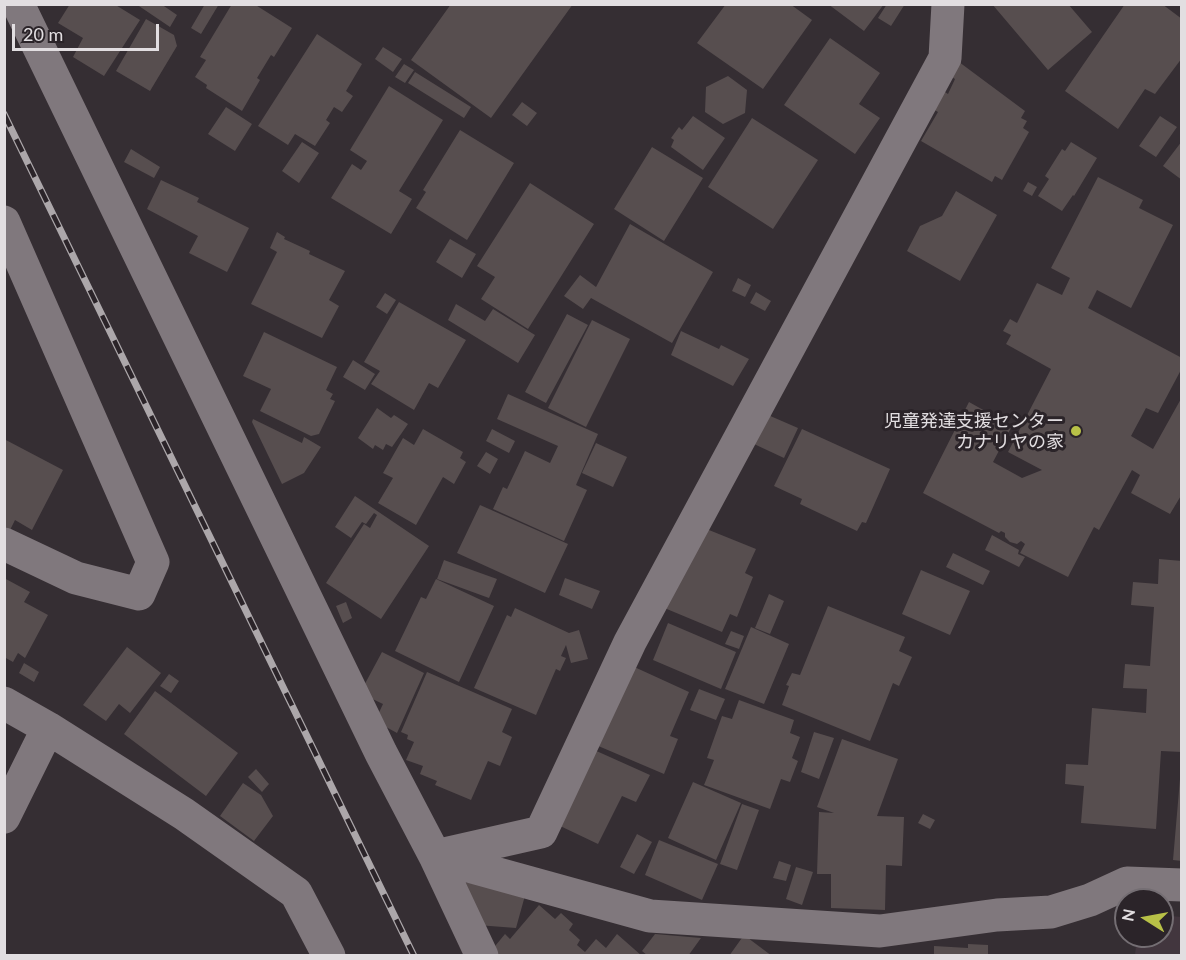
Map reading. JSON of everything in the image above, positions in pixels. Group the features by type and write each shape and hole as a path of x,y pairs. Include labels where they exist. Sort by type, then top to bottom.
{"street":[{"path":"18,4 381,753 435,856 482,956"},
{"path":"435,856 541,832 630,642 945,58 948,4"},
{"path":"4,222 153,562 140,594 76,578 4,544"},
{"path":"4,704 48,728 184,814 296,893 328,956"},
{"path":"4,817 48,728"},
{"path":"435,856 650,916 880,931 997,915 1051,912 1090,900 1127,882 1182,885"}],"shaded area":[{"path":"1174,916 1181,917 1181,955 1135,955 1136,948 1174,948"}],"building":[{"path":"70,4 114,4 140,20 104,76 73,57 83,38 58,23"},
{"path":"136,4 161,4 177,15 170,27"},
{"path":"205,4 219,4 201,34 191,28"},
{"path":"232,4 254,4 292,28 274,57 271,55 257,78 260,80 242,111 206,88 207,85 195,77 206,60 200,57"},
{"path":"451,4 573,4 491,118 411,60"},
{"path":"726,4 790,4 812,20 763,89 697,43"},
{"path":"828,4 884,4 864,31"},
{"path":"887,4 905,4 891,26 878,18"},
{"path":"992,4 1068,4 1092,32 1048,70"},
{"path":"1125,4 1162,4 1182,19 1182,58 1155,94 1145,89 1118,129 1065,91"},
{"path":"146,19 174,35 177,46 150,91 116,71"},
{"path":"317,34 362,64 346,91 353,96 342,112 334,107 326,120 330,123 315,146 295,134 288,145 258,126"},
{"path":"830,38 880,73 859,104 880,118 855,154 784,105"},
{"path":"383,47 402,59 393,72 375,59"},
{"path":"955,59 1025,111 1021,118 1027,121 1023,128 1029,132 1002,180 995,176 992,182 921,141 938,112 931,108 942,90 948,94 955,79 946,73"},
{"path":"404,64 414,70 405,83 395,77"},
{"path":"415,72 471,107 464,118 408,83"},
{"path":"728,76 747,90 745,113 723,124 705,112 706,87"},
{"path":"389,86 443,120 399,191 412,199 391,234 331,198 352,164 361,170 367,161 350,150"},
{"path":"522,102 537,113 527,126 512,115"},
{"path":"226,107 252,124 235,151 208,134"},
{"path":"693,116 725,138 703,170 671,147 674,140 671,138 679,127 682,130"},
{"path":"1160,116 1177,127 1156,157 1139,146"},
{"path":"752,118 818,160 773,229 708,187"},
{"path":"460,130 514,163 467,240 416,208 426,192 423,190"},
{"path":"1182,141 1182,180 1163,166"},
{"path":"302,142 319,153 299,183 282,171"},
{"path":"1071,142 1097,158 1062,211 1038,196 1049,179 1045,176 1062,149 1065,151"},
{"path":"652,147 703,178 664,241 614,209"},
{"path":"131,149 160,167 154,178 124,162"},
{"name":"児童発達支援センター カナリヤの家","path":"1098,177 1143,200 1139,208 1173,225 1131,308 1097,290 1088,308 1182,358 1182,368 1158,413 1146,408 1131,436 1153,449 1182,397 1182,494 1170,514 1131,493 1140,475 1132,470 1099,530 1094,527 1068,577 1020,553 1025,544 1021,541 1017,544 1010,542 1005,537 1005,533 1001,531 999,533 923,493 969,402 1012,426 993,462 1022,478 1042,470 1008,452 1051,369 1006,344 1011,335 1003,331 1010,319 1017,323 1037,283 1062,295 1070,278 1051,268"},
{"path":"161,180 199,198 197,202 249,228 227,272 189,253 198,236 147,209"},
{"path":"1028,182 1037,187 1032,196 1023,191"},
{"path":"530,183 594,224 528,329 481,299 495,277 477,266"},
{"path":"956,191 997,215 960,281 907,251 920,226 942,216"},
{"path":"630,224 713,272 672,343 591,298 583,309 564,296 580,275 596,287"},
{"path":"277,232 285,237 284,239 310,251 309,254 345,271 329,300 339,306 322,338 251,304 277,252 270,248"},
{"path":"450,239 476,254 462,278 436,262"},
{"path":"738,278 751,285 745,297 732,291"},
{"path":"756,292 771,301 765,311 750,303"},
{"path":"385,293 396,300 387,314 376,307"},
{"path":"399,302 466,340 438,388 429,383 414,410 371,384 380,371 364,362"},
{"path":"456,304 485,321 493,309 535,335 518,363 448,320"},
{"path":"567,314 588,325 546,403 525,392"},
{"path":"592,320 630,339 586,427 548,408"},
{"path":"681,331 719,349 721,345 749,359 733,386 671,355"},
{"path":"264,332 337,367 326,390 333,394 330,399 335,401 319,434 311,436 260,411 271,389 243,376"},
{"path":"353,360 375,374 365,390 343,377"},
{"path":"508,394 598,434 576,485 587,490 564,541 493,509 503,487 507,489 525,451 550,463 558,446 497,419"},
{"path":"377,408 391,418 394,415 408,424 392,447 386,444 383,450 375,445 373,449 358,438"},
{"path":"768,415 798,428 784,458 754,444"},
{"path":"253,419 302,443 304,437 321,447 304,473 282,484 252,422"},
{"path":"423,429 463,452 460,458 466,462 454,484 443,477 416,525 378,503 393,478 383,473 403,438 414,445"},
{"path":"492,429 515,441 509,453 486,441"},
{"path":"802,429 890,469 866,523 862,522 857,531 800,504 802,499 774,486"},
{"path":"4,439 63,470 32,530 15,520 9,532 4,529"},
{"path":"596,443 627,457 613,487 582,473"},
{"path":"486,452 498,459 490,474 477,466"},
{"path":"355,496 429,546 381,619 326,583 364,524 370,528 377,515 374,513 366,524 362,522 351,538 335,527"},
{"path":"480,505 568,544 545,593 457,553"},
{"path":"704,528 756,549 745,573 753,577 737,617 730,614 722,632 662,607"},
{"path":"992,535 1019,550 1018,554 1025,557 1019,567 985,550"},
{"path":"953,553 990,571 983,585 946,567"},
{"path":"1159,559 1182,561 1182,752 1161,751 1156,829 1081,823 1084,786 1065,784 1066,764 1088,765 1092,708 1146,713 1147,689 1123,688 1125,664 1150,666 1154,607 1131,605 1133,582 1158,584"},
{"path":"444,560 497,579 489,598 437,579"},
{"path":"921,570 970,591 950,635 902,614"},
{"path":"4,578 30,592 24,602 48,615 25,658 18,653 13,662 4,657"},
{"path":"565,578 600,591 592,609 559,595"},
{"path":"436,579 494,606 459,682 395,651 421,597 426,599"},
{"path":"769,594 784,601 770,634 755,628"},
{"path":"346,602 352,618 343,623 336,606"},
{"path":"828,606 905,637 899,651 912,657 899,686 893,683 870,741 782,705 789,686 786,685 792,673 800,675"},
{"path":"515,608 569,633 579,630 588,659 571,663 566,645 561,656 566,658 560,671 556,669 536,715 474,688 507,615 511,617"},
{"path":"668,623 736,652 721,689 653,660"},
{"path":"751,627 789,644 764,704 725,689"},
{"path":"731,631 744,636 739,649 725,644"},
{"path":"127,647 161,673 130,713 119,704 106,721 83,705"},
{"path":"382,652 424,673 397,733 375,721 383,704 360,693"},
{"path":"24,663 39,672 34,682 19,673"},
{"path":"630,665 689,692 670,736 678,739 664,774 596,745"},
{"path":"427,672 512,709 502,732 512,737 500,766 488,761 471,800 435,785 437,781 420,774 423,766 406,760 414,742 407,739 408,735 401,732"},
{"path":"169,674 179,681 171,693 160,686"},
{"path":"699,689 725,699 716,720 690,710"},
{"path":"155,691 238,753 206,796 124,734"},
{"path":"739,700 794,720 790,733 800,737 792,758 798,761 790,782 781,779 770,809 704,785 714,760 707,758 722,716 732,719"},
{"path":"814,732 834,738 819,779 801,772"},
{"path":"842,739 898,759 877,816 904,817 902,866 886,865 885,910 831,908 831,874 817,874 819,812 834,813 817,807"},
{"path":"592,749 650,775 636,802 622,796 598,844 556,824"},
{"path":"256,769 269,784 262,792 248,777"},
{"path":"1180,779 1182,779 1182,861 1173,860"},
{"path":"693,782 741,803 716,860 668,838"},
{"path":"243,783 261,795 273,816 254,841 220,816"},
{"path":"742,804 759,810 737,870 720,864"},
{"path":"923,814 935,820 930,829 918,823"},
{"path":"637,834 652,842 634,874 620,867"},
{"path":"659,840 718,864 702,900 645,875"},
{"path":"779,861 791,865 786,881 773,878"},
{"path":"796,867 813,872 802,905 786,899"},
{"path":"453,880 526,892 516,928 477,925"},
{"path":"539,905 555,919 561,913 573,924 569,930 580,940 577,945 585,952 596,939 606,948 617,934 642,956 496,956 491,951 505,934 510,939"},
{"path":"655,934 701,938 688,956 648,956 642,951"},
{"path":"744,935 772,956 729,956"},
{"path":"968,944 988,945 988,956 934,956 934,946 968,948"}],"railway":[{"path":"4,114 414,956"}],"place":[{"name":"児童発達支援センター カナリヤの家","path":"1076,431"}]}
